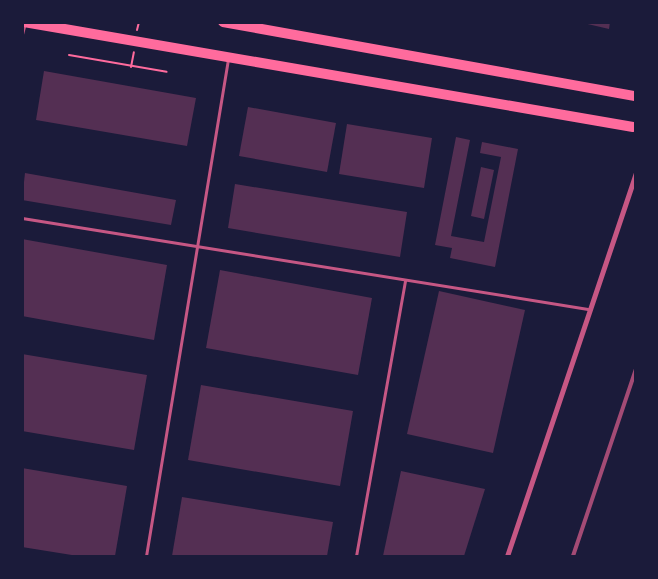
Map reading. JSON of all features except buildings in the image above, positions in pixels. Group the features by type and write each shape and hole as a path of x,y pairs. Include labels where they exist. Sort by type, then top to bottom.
{"main road":[{"path":"222,22 636,96"},
{"path":"24,23 229,56 633,127"}],"street":[{"path":"507,556 588,309 636,172"}],"lane":[{"path":"22,34 24,23"},
{"path":"146,556 229,56"},
{"path":"22,218 588,309"},
{"path":"356,556 405,280"}],"path":[{"path":"69,55 167,72"}],"railway":[{"path":"573,556 636,369"}]}
